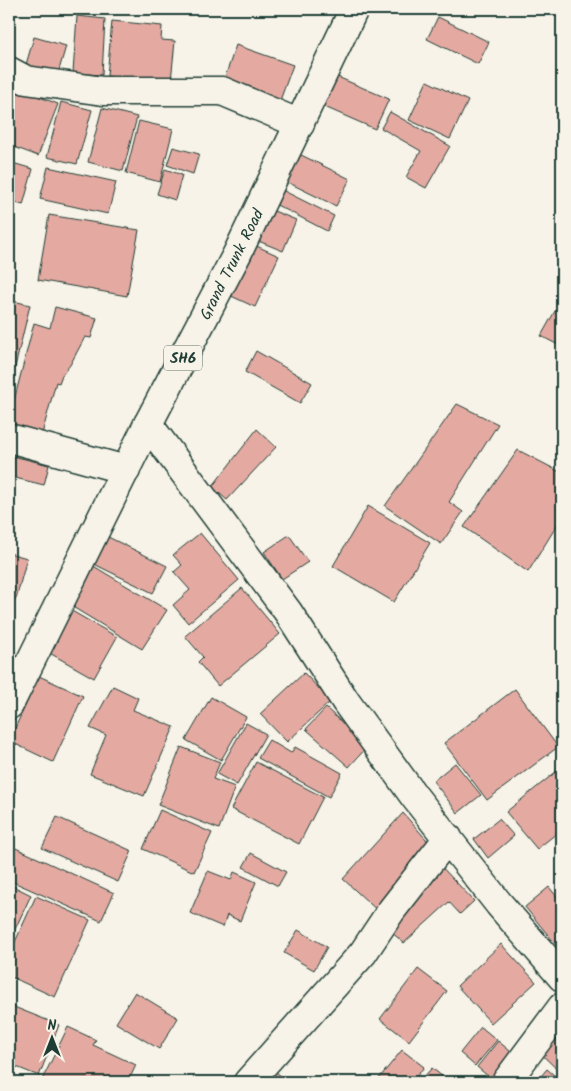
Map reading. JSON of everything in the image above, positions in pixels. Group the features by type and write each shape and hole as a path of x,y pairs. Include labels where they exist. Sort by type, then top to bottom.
{"street":[{"name":"Grand Trunk Road","path":"9,705 148,424 238,254 354,9"},
{"path":"9,71 26,80 103,91 222,91 300,124"},
{"path":"148,424 288,612 346,702 448,838 562,977"},
{"path":"9,438 126,470"},
{"path":"248,1082 363,953 391,911 448,838"},
{"path":"506,1082 562,1007"}],"building":[{"path":"77,16 105,19 102,75 73,73"},
{"path":"438,17 489,42 478,64 427,39"},
{"path":"112,21 162,26 161,40 175,41 171,81 107,76"},
{"path":"34,37 66,46 57,77 25,68"},
{"path":"236,45 293,65 279,103 223,83"},
{"path":"333,75 389,99 375,129 320,105"},
{"path":"427,81 468,101 450,139 409,120"},
{"path":"11,86 58,104 38,156 9,145 9,92"},
{"path":"61,102 92,110 77,164 47,157"},
{"path":"102,108 137,117 123,171 88,162"},
{"path":"390,112 450,146 426,188 406,177 421,151 381,128"},
{"path":"139,121 173,129 160,182 126,173"},
{"path":"173,147 199,154 193,174 167,165"},
{"path":"295,152 350,179 336,206 281,179"},
{"path":"9,162 33,169 23,205 9,201"},
{"path":"48,167 116,182 108,214 40,199"},
{"path":"165,169 182,175 175,200 157,194"},
{"path":"276,187 334,216 327,231 269,201"},
{"path":"269,209 296,220 283,251 256,240"},
{"path":"49,215 139,230 127,296 38,280"},
{"path":"252,244 279,256 255,307 229,295"},
{"path":"9,300 30,305 9,392"},
{"path":"55,307 97,318 91,338 85,337 59,383 56,382 42,434 9,426 9,420 34,323 50,328"},
{"path":"555,311 562,315 562,347 541,336"},
{"path":"256,351 312,383 300,403 245,372"},
{"path":"457,404 498,424 449,502 463,512 441,544 385,506"},
{"path":"257,429 276,447 227,500 212,487"},
{"path":"518,450 562,473 562,517 528,572 464,527"},
{"path":"9,455 49,465 44,485 11,477 9,483"},
{"path":"368,506 430,543 394,602 333,566"},
{"path":"200,533 239,580 188,623 173,605 190,590 174,572 182,565 173,555"},
{"path":"104,535 167,566 153,593 90,562"},
{"path":"289,535 308,562 282,579 264,552"},
{"path":"9,553 27,558 16,599 9,598"},
{"path":"90,564 167,610 142,649 66,603"},
{"path":"242,588 280,634 218,686 198,662 203,657 185,636"},
{"path":"70,610 117,637 94,678 46,651"},
{"path":"304,673 331,701 287,742 260,714"},
{"path":"39,676 83,696 53,762 9,741"},
{"path":"113,686 138,698 133,710 174,727 144,796 90,774 106,735 90,728"},
{"path":"515,689 558,747 487,800 444,743"},
{"path":"211,697 246,717 221,760 186,740"},
{"path":"326,708 368,746 349,767 306,729"},
{"path":"246,723 266,734 237,785 217,774"},
{"path":"269,740 291,753 295,747 342,773 329,797 258,758"},
{"path":"181,747 220,762 213,779 235,787 219,829 158,805"},
{"path":"256,762 323,797 299,844 231,809"},
{"path":"455,763 481,795 458,813 433,781"},
{"path":"562,767 562,829 537,849 506,812"},
{"path":"160,810 212,833 194,872 143,849"},
{"path":"403,813 433,847 380,913 343,879"},
{"path":"57,817 132,851 118,882 42,848"},
{"path":"499,819 514,836 488,858 474,839"},
{"path":"9,845 114,893 101,921 9,880"},
{"path":"251,853 286,872 278,886 243,867"},
{"path":"436,861 474,901 460,914 449,902 404,943 383,925"},
{"path":"208,871 231,880 234,872 256,882 240,921 227,915 223,927 190,913"},
{"path":"9,884 31,895 9,942"},
{"path":"549,887 562,903 562,952 525,907"},
{"path":"36,896 90,920 55,997 9,976 9,955"},
{"path":"298,930 327,947 314,970 284,953"},
{"path":"501,944 536,982 491,1023 457,986"},
{"path":"418,969 447,991 409,1041 380,1019"},
{"path":"135,992 178,1018 159,1049 116,1023"},
{"path":"9,1005 59,1025 39,1076 9,1064"},
{"path":"562,1026 562,1074 538,1051"},
{"path":"68,1027 96,1040 93,1045 136,1065 128,1082 47,1082 42,1080"},
{"path":"481,1027 497,1040 475,1066 460,1053"},
{"path":"498,1041 516,1056 495,1082 477,1067"},
{"path":"402,1050 424,1067 412,1082 376,1082"},
{"path":"270,1066 287,1082 254,1082"},
{"path":"432,1068 449,1082 419,1082"},
{"path":"547,1069 562,1082 536,1082"}]}
